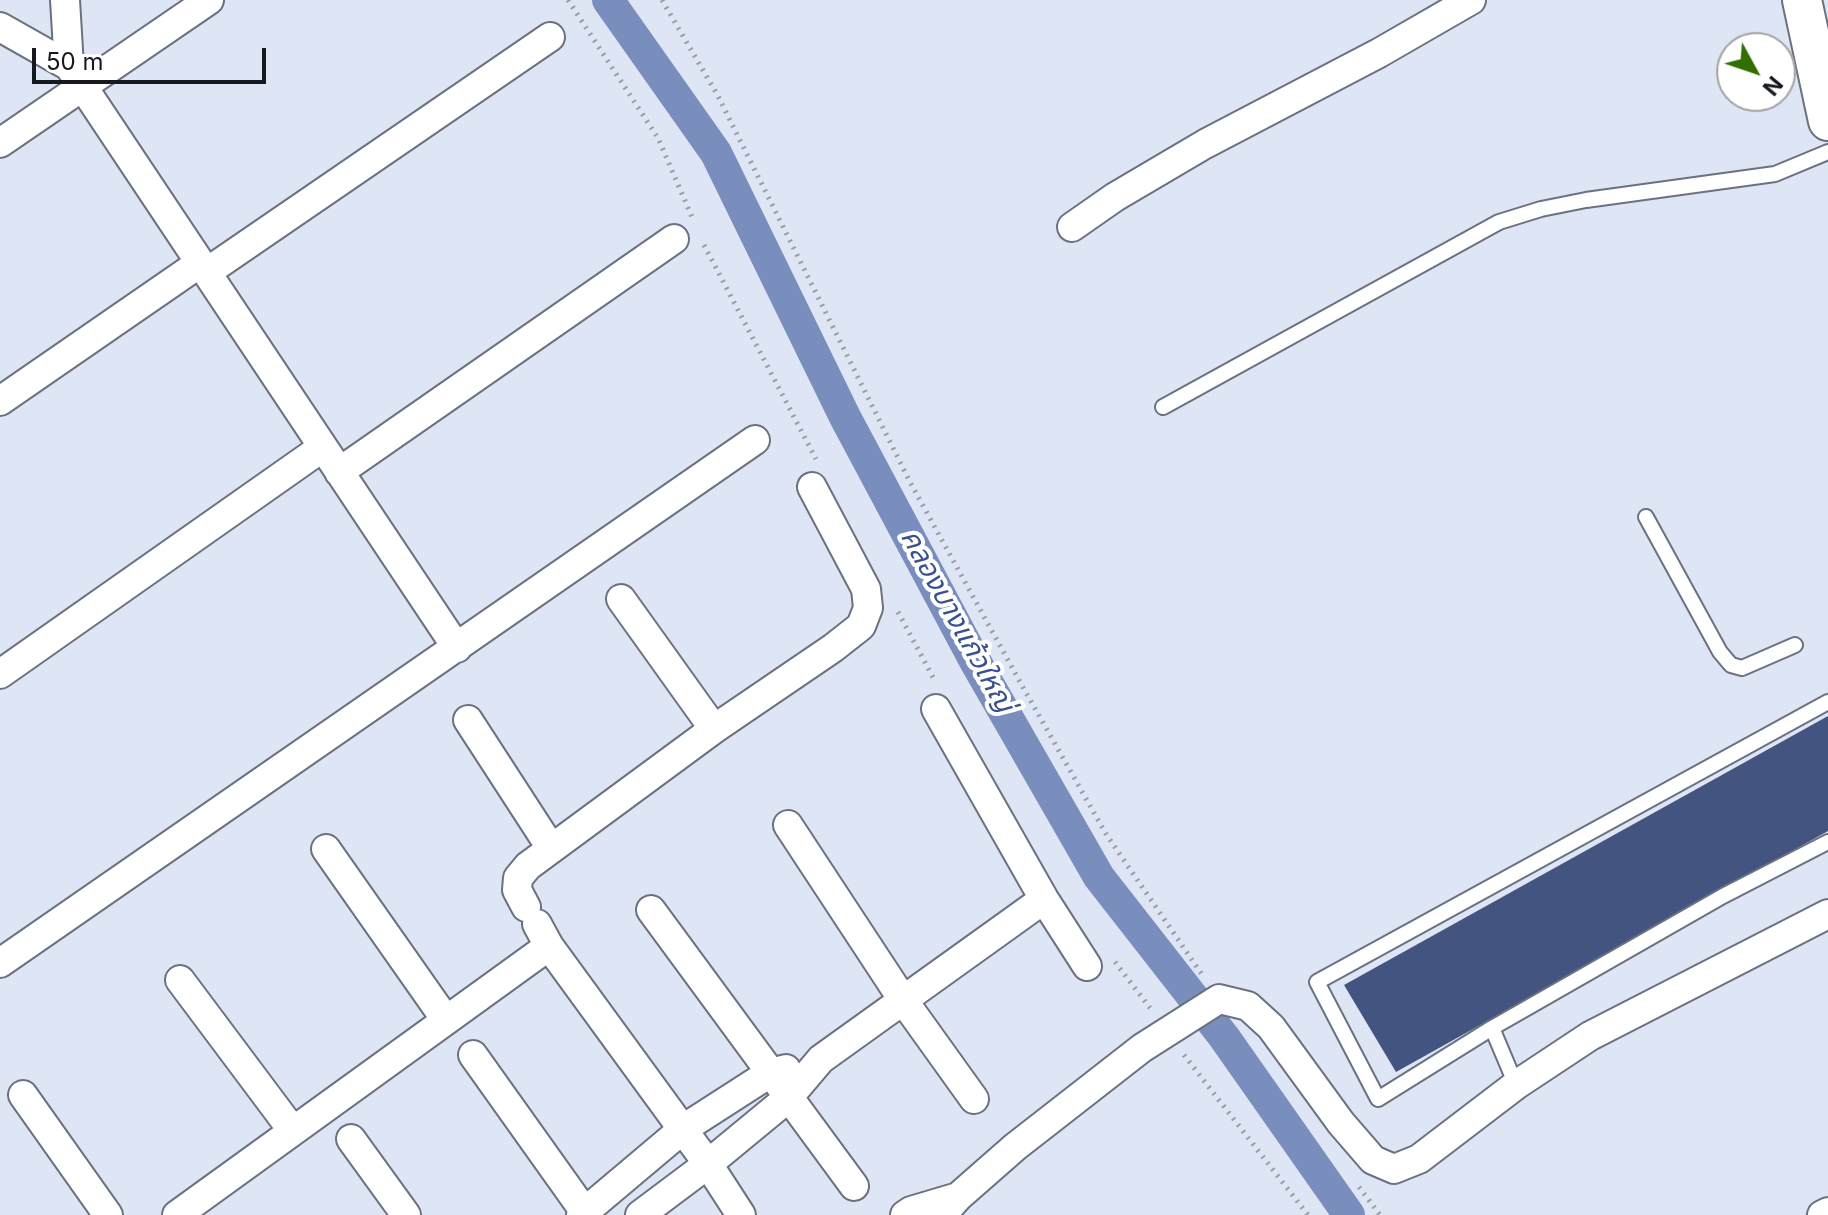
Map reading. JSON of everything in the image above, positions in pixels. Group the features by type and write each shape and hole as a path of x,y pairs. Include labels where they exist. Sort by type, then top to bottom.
{"main road":[{"path":"1802,0 1828,121"}],"street":[{"path":"65,0 76,76"},
{"path":"0,143 76,76 209,0"},
{"path":"1072,227 1115,197 1205,144 1379,53 1471,0"},
{"path":"0,27 76,76 457,648"},
{"path":"0,401 550,37"},
{"path":"339,472 689,230"},
{"path":"0,963 755,440"},
{"path":"0,674 323,447"},
{"path":"741,1215 537,925 517,890 518,878 551,848 861,626 868,608 866,589 816,477"},
{"path":"621,599 714,729"},
{"path":"937,698 1044,899 1098,960"},
{"path":"468,720 551,848"},
{"path":"788,825 903,1000 974,1099"},
{"path":"326,849 446,1020"},
{"path":"640,1215 788,1098 821,1059 1044,899"},
{"path":"651,910 854,1186"},
{"path":"905,1215 911,1211 950,1206 1015,1147 1142,1048 1219,999 1248,1006 1271,1027 1341,1123 1373,1160 1394,1169 1419,1159 1516,1085 1590,1036 1828,914"},
{"path":"177,1215 446,1020 537,925"},
{"path":"180,980 293,1131"},
{"path":"473,1055 584,1214 683,1129 770,1073 821,1059"},
{"path":"23,1095 108,1215"},
{"path":"351,1139 406,1215"},
{"path":"1822,1215 1828,1212"}],"lane":[{"path":"1163,407 1499,222 1586,200 1775,174 1828,152"},
{"path":"1646,517 1720,652 1731,665 1742,668 1795,645"},
{"path":"1828,702 1317,982 1378,1099 1492,1028 1723,896 1828,842"},
{"path":"1492,1028 1516,1085"}],"path":[{"path":"568,0 658,138 689,230 710,260 816,477"},
{"path":"662,0 718,96 910,482 1020,682 1106,834 1219,999"},
{"path":"894,605 937,698"},
{"path":"1098,960 1155,1015"},
{"path":"1182,1052 1308,1215"},
{"path":"1356,1182 1380,1215"}],"building":[{"path":"1828,716 1828,831 1396,1072 1344,985"}],"waterway":[{"name":"คลองบางแก้วใหญ่","path":"608,0 716,153 845,417 975,661 1099,877 1224,1037 1349,1215"}]}
